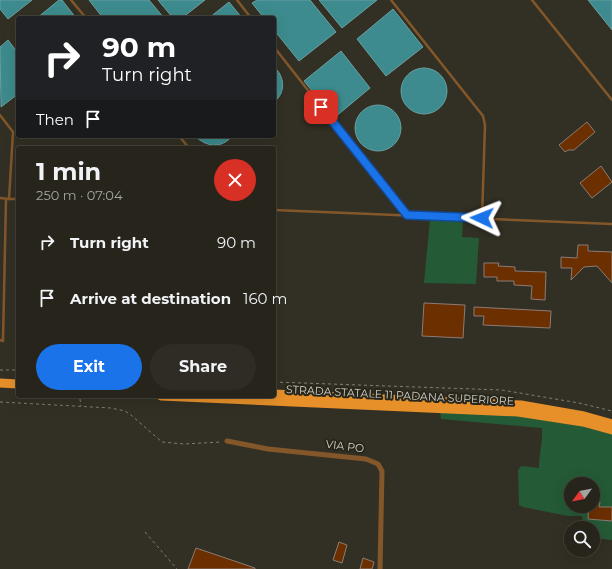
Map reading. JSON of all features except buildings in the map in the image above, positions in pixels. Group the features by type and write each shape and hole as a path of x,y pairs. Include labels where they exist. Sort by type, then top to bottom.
{"highway":[{"path":"0,383 16,384"},
{"path":"0,389 16,390"},
{"name":"STRADA STATALE 11 PADANA SUPERIORE","path":"276,394 521,405 584,416 612,424"},
{"name":"STRADA STATALE 11 PADANA SUPERIORE","path":"206,398 518,412 583,422 612,430"}],"street":[{"name":"VIA PO","path":"227,441 268,449 366,459 378,464 382,471 380,569"}],"lane":[{"path":"71,0 84,16"},
{"path":"237,0 249,16"},
{"path":"391,0 484,116 482,218"},
{"path":"532,0 612,100"},
{"path":"276,50 407,215"},
{"path":"0,116 13,132 8,199 3,340 0,340"},
{"path":"0,198 16,199"},
{"path":"276,210 612,224"}],"path":[{"path":"0,370 16,370"},
{"path":"276,382 502,390 579,402 612,411"},
{"path":"80,399 81,406"},
{"path":"0,402 81,406 125,411 162,442 184,444 227,441"},
{"path":"145,532 177,569"}],"green space":[{"path":"430,219 463,220 462,237 479,238 476,284 424,283"},
{"path":"440,411 527,417 570,423 612,433 612,540 600,539 600,521 583,521 582,516 568,516 519,505 518,470 521,466 539,468 542,428 441,419"}],"water":[{"path":"0,0 32,0 8,19 0,9"},
{"path":"59,0 62,0 74,16 39,16"},
{"path":"89,0 149,0 162,16 101,16"},
{"path":"158,0 205,0 185,16 171,16"},
{"path":"257,0 310,0 336,32 299,61 276,32 276,16 262,16 252,3"},
{"path":"319,0 377,0 342,28"},
{"path":"588,0 612,0 612,30"},
{"path":"229,2 240,16 212,16"},
{"path":"393,9 423,47 386,76 357,39"},
{"path":"8,40 16,50 16,96 1,107 0,47"},
{"path":"341,51 370,88 334,118 304,81"},
{"path":"420,68 428,68 437,72 443,78 447,91 443,104 437,110 428,114 420,114 411,110 405,104 401,95 401,87 405,78 411,72"},
{"path":"276,69 283,84 281,94 276,100"},
{"path":"374,105 382,105 391,109 397,115 401,128 397,141 391,147 382,151 374,151 365,147 359,141 355,132 355,124 359,115 365,109"},
{"path":"197,138 230,138 219,145 209,144"}],"route":[{"path":"321,107 407,215 482,218"}]}
